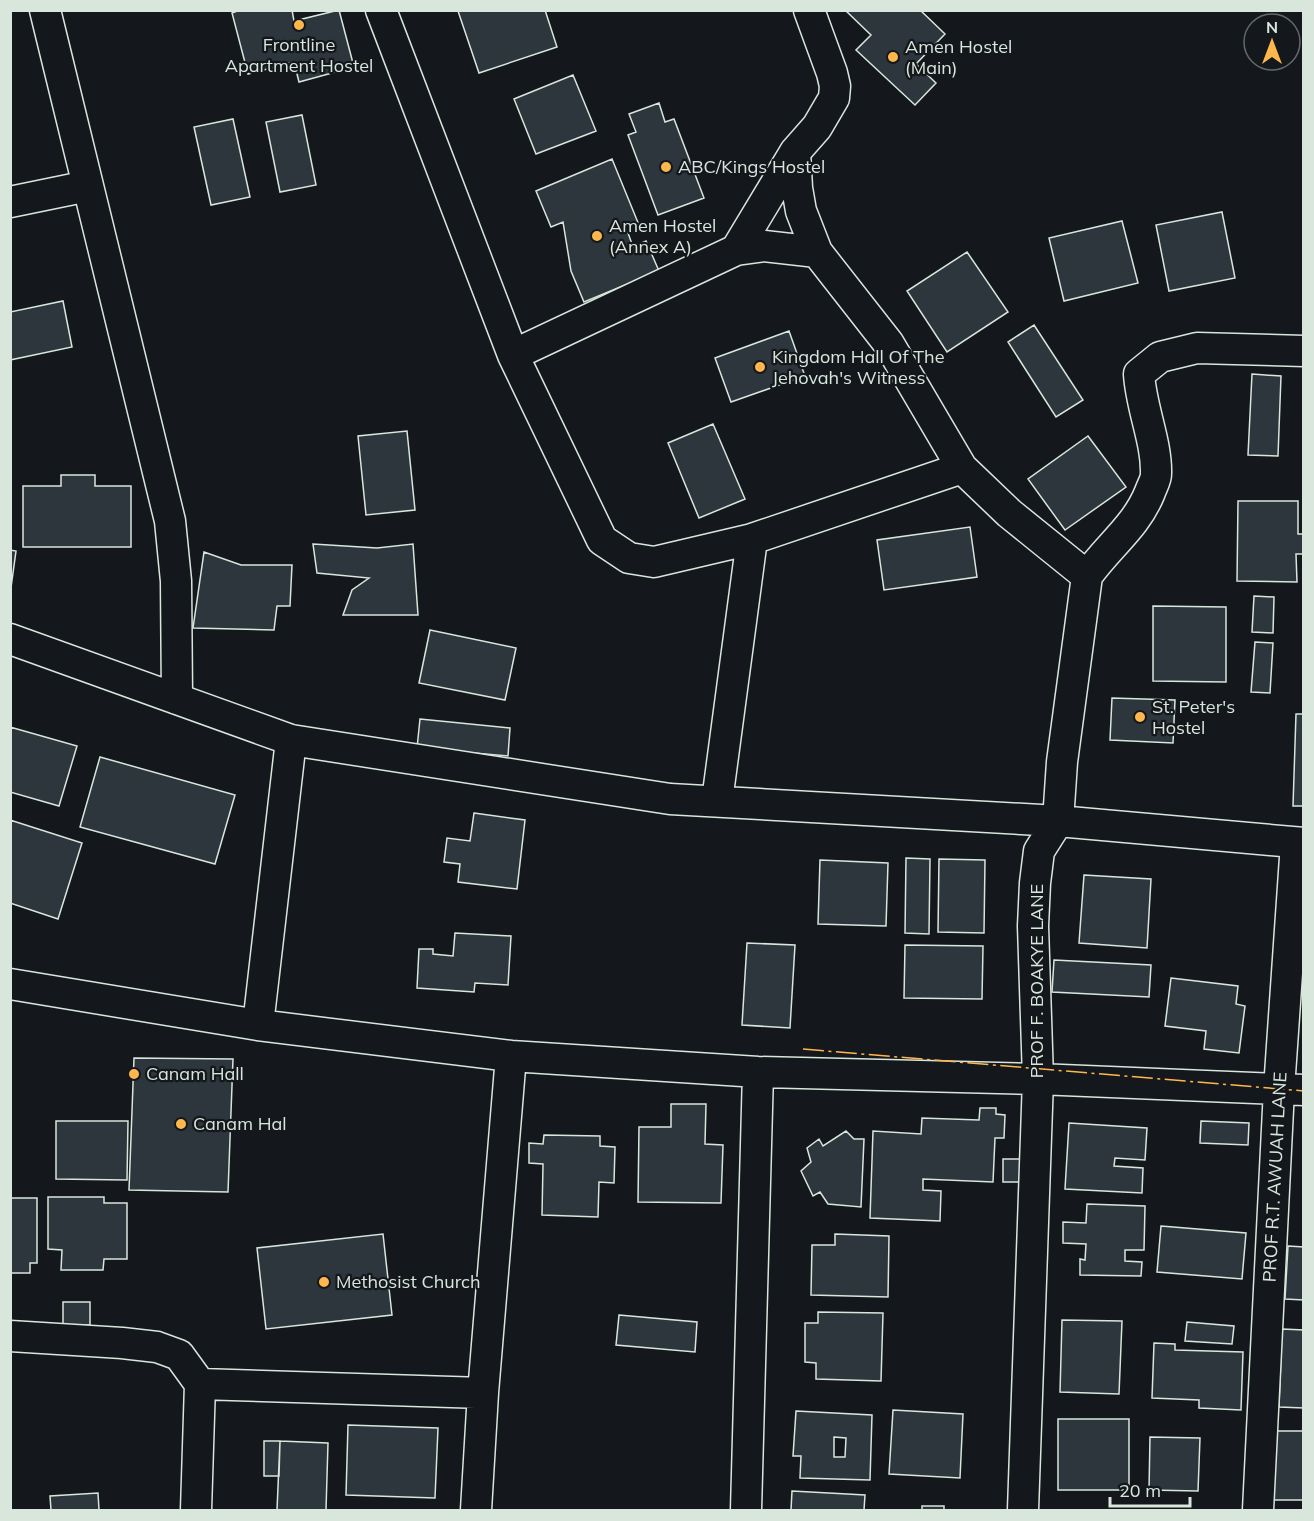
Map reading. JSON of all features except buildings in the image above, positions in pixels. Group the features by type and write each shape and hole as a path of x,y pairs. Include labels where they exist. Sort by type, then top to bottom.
{"street":[{"path":"45,10 170,520 176,582 177,699"},
{"path":"381,10 513,355 602,540 629,558 654,562 752,539 962,468"},
{"path":"736,250 795,152 823,117 834,98 835,86 809,10"},
{"path":"795,152 801,211 817,252 889,344 962,468 1009,513 1087,576"},
{"path":"10,202 88,186"},
{"path":"513,355 736,250 764,246 817,252"},
{"name":"PROF F. BOAKYE LANE","path":"1023,1510 1038,1079 1033,926 1035,883 1040,851 1058,821 1062,762 1087,576 1100,557 1129,528 1145,504 1156,476 1154,452 1140,395 1139,374 1160,357 1197,348 1304,351"},
{"path":"717,801 752,539"},
{"path":"10,639 291,741 670,799 1058,821 1300,843"},
{"path":"258,1025 291,741"},
{"name":"PROF R.T. AWUAH LANE","path":"1258,1510 1291,1089 1300,843"},
{"path":"10,984 258,1025 511,1056 758,1072 1038,1079 1291,1089"},
{"path":"476,1510 483,1393 511,1056"},
{"path":"746,1510 758,1072"},
{"path":"10,1336 122,1342 157,1347 179,1355 200,1384 196,1510"},
{"path":"200,1384 483,1393"}],"power":[{"path":"803,1049 1304,1091"}],"place":[{"name":"Frontline Apartment Hostel","path":"299,25"},
{"name":"Amen Hostel (Main)","path":"893,57"},
{"name":"ABC/Kings Hostel","path":"666,167"},
{"name":"Amen Hostel (Annex A)","path":"597,236"},
{"name":"Kingdom Hall Of The Jehovah's Witness","path":"760,367"},
{"name":"St. Peter's Hostel","path":"1140,717"},
{"name":"Canam Hall","path":"134,1074"},
{"name":"Canam Hal","path":"181,1124"},
{"name":"Methosist Church","path":"324,1282"}]}
